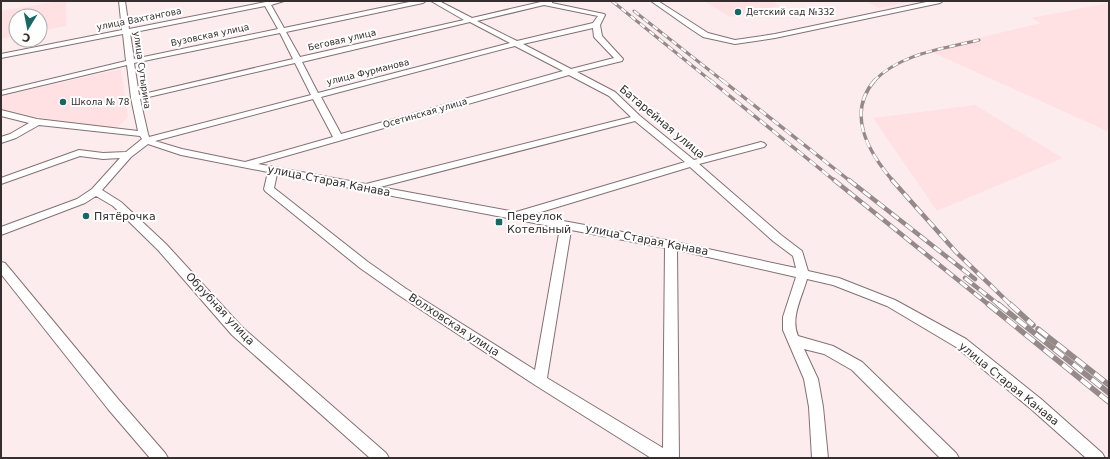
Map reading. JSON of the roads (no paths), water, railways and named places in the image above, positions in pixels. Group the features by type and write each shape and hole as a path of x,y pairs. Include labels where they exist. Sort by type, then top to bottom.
{"street":[{"name":"улица Сутырина","path":"122,1 135,98 145,137"},
{"name":"улица Вахтангова","path":"1,56 281,1"},
{"name":"Вузовская улица","path":"1,93 130,62 423,1"},
{"name":"Батарейная улица","path":"434,1 612,94 637,118 692,163 777,238 798,254 803,273"},
{"name":"Беговая улица","path":"135,98 554,1"},
{"path":"654,1 690,26 706,35 735,42 775,36 940,1"},
{"path":"544,3 602,15 596,25"},
{"path":"267,4 298,60 314,96 338,138"},
{"name":"улица Фурманова","path":"145,137 596,25"},
{"name":"Осетинская улица","path":"245,164 619,59 598,37 596,25"},
{"name":"улица Старая Канава","path":"1,113 37,122 145,137 156,145 181,152 364,188 566,224 671,245 835,281 890,303 961,343 1036,404 1097,458"},
{"path":"364,188 637,118"},
{"path":"1,140 13,136 37,122"},
{"path":"1,231 81,201 96,191 145,137"},
{"path":"516,216 692,163 761,145"},
{"path":"1,181 79,153 103,156 128,155"},
{"name":"Волховская улица","path":"273,170 269,190 364,265 401,291 540,381 665,458"},
{"name":"Обрубная улица","path":"96,191 117,204 162,247 237,331 382,458"},
{"path":"540,381 566,224"},
{"path":"671,245 672,458"},
{"path":"1,266 113,404 160,458"},
{"path":"803,273 789,317 789,330 811,379 816,407 820,458"},
{"path":"794,340 828,350 857,366 951,458"}],"railway":[{"path":"612,1 711,81"},
{"path":"634,11 723,81"},
{"path":"875,80 897,64 910,58 923,53 979,40"},
{"path":"710,80 835,181"},
{"path":"722,80 850,181"},
{"path":"875,80 866,93 862,106 861,120 869,146 884,170 893,181"},
{"path":"834,180 989,305"},
{"path":"849,180 975,279"},
{"path":"892,180 956,252 1011,305"},
{"path":"965,278 999,305"},
{"path":"988,304 1109,402"},
{"path":"998,304 1109,393"},
{"path":"1010,304 1033,325"},
{"path":"1038,329 1109,385"}],"place":[{"name":"Детский сад №332","path":"738,12"},
{"name":"Школа № 78","path":"63,102"},
{"name":"Пятёрочка","path":"86,216"},
{"name":"Переулок Котельный","path":"499,222"}]}
